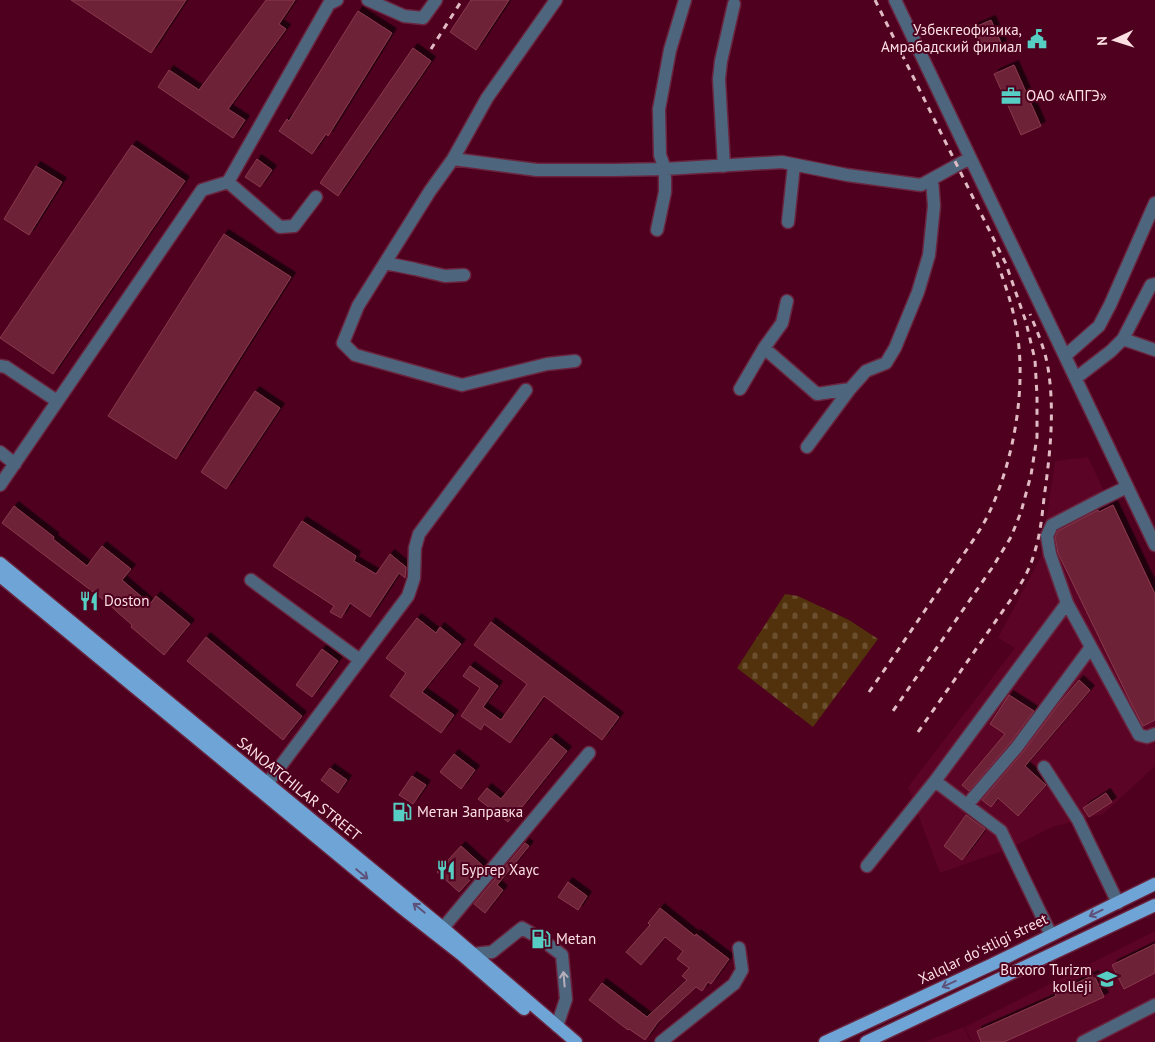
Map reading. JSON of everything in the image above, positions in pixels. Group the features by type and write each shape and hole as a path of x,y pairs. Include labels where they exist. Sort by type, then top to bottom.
{"main road":[{"name":"SANOATCHILAR STREET","path":"0,563 443,928 576,1042"},
{"name":"SANOATCHILAR STREET","path":"0,576 402,908 462,955 563,1042"},
{"name":"Xalqlar doʻstligi street","path":"825,1042 993,964 1155,884"},
{"path":"866,1042 1155,905"}],"street":[{"path":"0,485 202,190 228,182 329,4 337,0"},
{"path":"368,0 404,16 423,18 436,0"},
{"path":"556,0 487,98 453,159 430,191 358,306 344,343 355,355 462,385 547,364 575,361"},
{"path":"657,230 665,192 665,169 660,155 659,109 670,50 685,0"},
{"path":"895,0 1155,545"},
{"path":"724,166 719,79 721,61 734,4"},
{"path":"453,159 537,170 665,169 782,162 847,175 921,185 970,158"},
{"path":"788,222 794,165"},
{"path":"807,447 866,370 886,364 895,348 918,292 929,254 934,206 932,179"},
{"path":"228,182 280,227 294,226 316,197"},
{"path":"1065,356 1100,326 1155,203"},
{"path":"386,263 445,276 464,275"},
{"path":"1076,378 1111,351 1123,338 1151,285 1155,284"},
{"path":"740,389 764,348 782,323 787,301"},
{"path":"1123,338 1155,350"},
{"path":"764,348 817,394 850,389"},
{"path":"0,366 6,366 57,401"},
{"path":"268,784 408,596 414,578 415,548 419,534 526,390"},
{"path":"0,452 15,464"},
{"path":"1127,487 1052,525 1047,536 1050,554 1067,603 1139,735 1147,737 1155,734"},
{"path":"251,580 360,660"},
{"path":"867,866 935,780 1067,603"},
{"path":"967,805 1017,747 1091,647"},
{"path":"443,928 589,753"},
{"path":"1044,766 1078,820 1118,902"},
{"path":"935,780 1000,831 1052,935"},
{"path":"474,954 492,952 522,928 541,939 562,955 566,1000 557,1026"},
{"path":"661,1042 734,984 742,970 739,948"},
{"path":"1084,1042 1155,1004"}],"shaded area":[{"path":"1088,457 1155,601 1155,767 1103,814 1052,827 1011,848 940,873 908,787 1015,648 998,638 1041,557 1055,461"},
{"name":"Buxoro Turizm kolleji","path":"1155,931 1155,1042 972,1042 965,1027"},
{"path":"964,1027 971,1042 924,1042"}],"green space":[{"path":"785,594 798,596 849,620 878,639 813,727 737,668"}],"building":[{"path":"71,0 186,0 151,53"},
{"path":"266,0 295,0 279,24 286,29 228,109 245,120 233,138 158,87 169,70 199,90"},
{"path":"471,0 509,0 476,50 450,32"},
{"path":"358,11 392,33 328,136 326,134 312,154 279,131 287,119 289,121"},
{"path":"991,20 1002,45 984,53 973,28"},
{"path":"413,48 431,61 338,196 320,183"},
{"path":"1014,65 1041,126 1021,135 994,74"},
{"path":"132,145 185,181 53,374 0,338"},
{"path":"257,159 272,170 260,187 245,177"},
{"path":"36,166 62,182 29,235 4,219"},
{"path":"224,234 291,277 176,459 108,416"},
{"path":"255,391 280,408 226,489 201,472"},
{"path":"1113,505 1155,594 1155,720 1143,726 1058,553 1055,537 1058,531 1098,510 1099,512"},
{"path":"14,506 87,566 102,546 131,569 122,580 150,604 156,596 190,624 164,655 131,627 132,625 105,601 2,523"},
{"path":"302,521 356,556 354,561 376,574 390,554 406,567 405,578 399,573 370,617 350,603 341,618 330,612 334,606 273,566"},
{"path":"417,618 436,633 440,627 461,644 422,692 454,715 441,733 390,696 406,673 386,658"},
{"path":"491,622 619,717 602,740 544,696 510,743 484,724 481,730 461,716 480,688 463,676 470,666 498,686 483,707 501,720 527,684 474,645"},
{"path":"206,637 302,716 283,740 187,661"},
{"path":"322,649 338,661 312,697 296,685"},
{"path":"1079,680 1090,690 1025,766 1046,785 1018,816 998,798 991,807 982,800 1023,752"},
{"path":"1009,695 1034,711 1011,742 969,791 962,785 1005,734 990,724"},
{"path":"551,738 567,751 508,822 478,799 487,788 501,799"},
{"path":"454,754 475,770 461,789 440,772"},
{"path":"330,768 347,780 338,793 321,780"},
{"path":"412,776 426,785 413,804 399,795"},
{"path":"1106,793 1112,802 1089,817 1083,808"},
{"path":"966,815 985,829 962,860 944,846"},
{"path":"525,843 529,846 497,885 503,890 485,913 474,904"},
{"path":"461,846 483,866 459,892 437,872"},
{"path":"568,882 587,896 578,910 558,897"},
{"path":"660,908 695,936 696,934 729,959 711,984 708,982 702,991 696,987 658,1022 645,1040 628,1030 589,1000 602,983 647,1017 687,980 682,976 689,968 677,959 683,951 665,937 641,965 626,952 650,925 648,923"},
{"path":"1155,944 1155,973 1124,989 1112,965"},
{"path":"1094,975 1104,997 1004,1042 981,1042 977,1031 1056,996 1055,993"}],"railway":[{"path":"431,49 462,0"},
{"path":"875,0 1006,264 1026,322 1035,360 1037,396 1037,437 1031,475 1021,512 1011,537 992,568 893,711"},
{"path":"869,692 980,530 989,513 1006,468 1017,419 1020,369 1019,344 1011,303 992,249"},
{"path":"918,732 1014,595 1028,570 1036,547 1048,466 1051,400 1047,361 1030,314"}],"place":[{"name":"Узбекгеофизика, Амрабадский филиал","path":"1037,39"},
{"name":"ОАО «АПГЭ»","path":"1011,96"},
{"name":"Doston","path":"89,601"},
{"name":"Метан Заправка","path":"402,812"},
{"name":"Бургер Хаус","path":"446,870"},
{"name":"Metan","path":"541,939"},
{"name":"Buxoro Turizm kolleji","path":"1107,979"}]}
